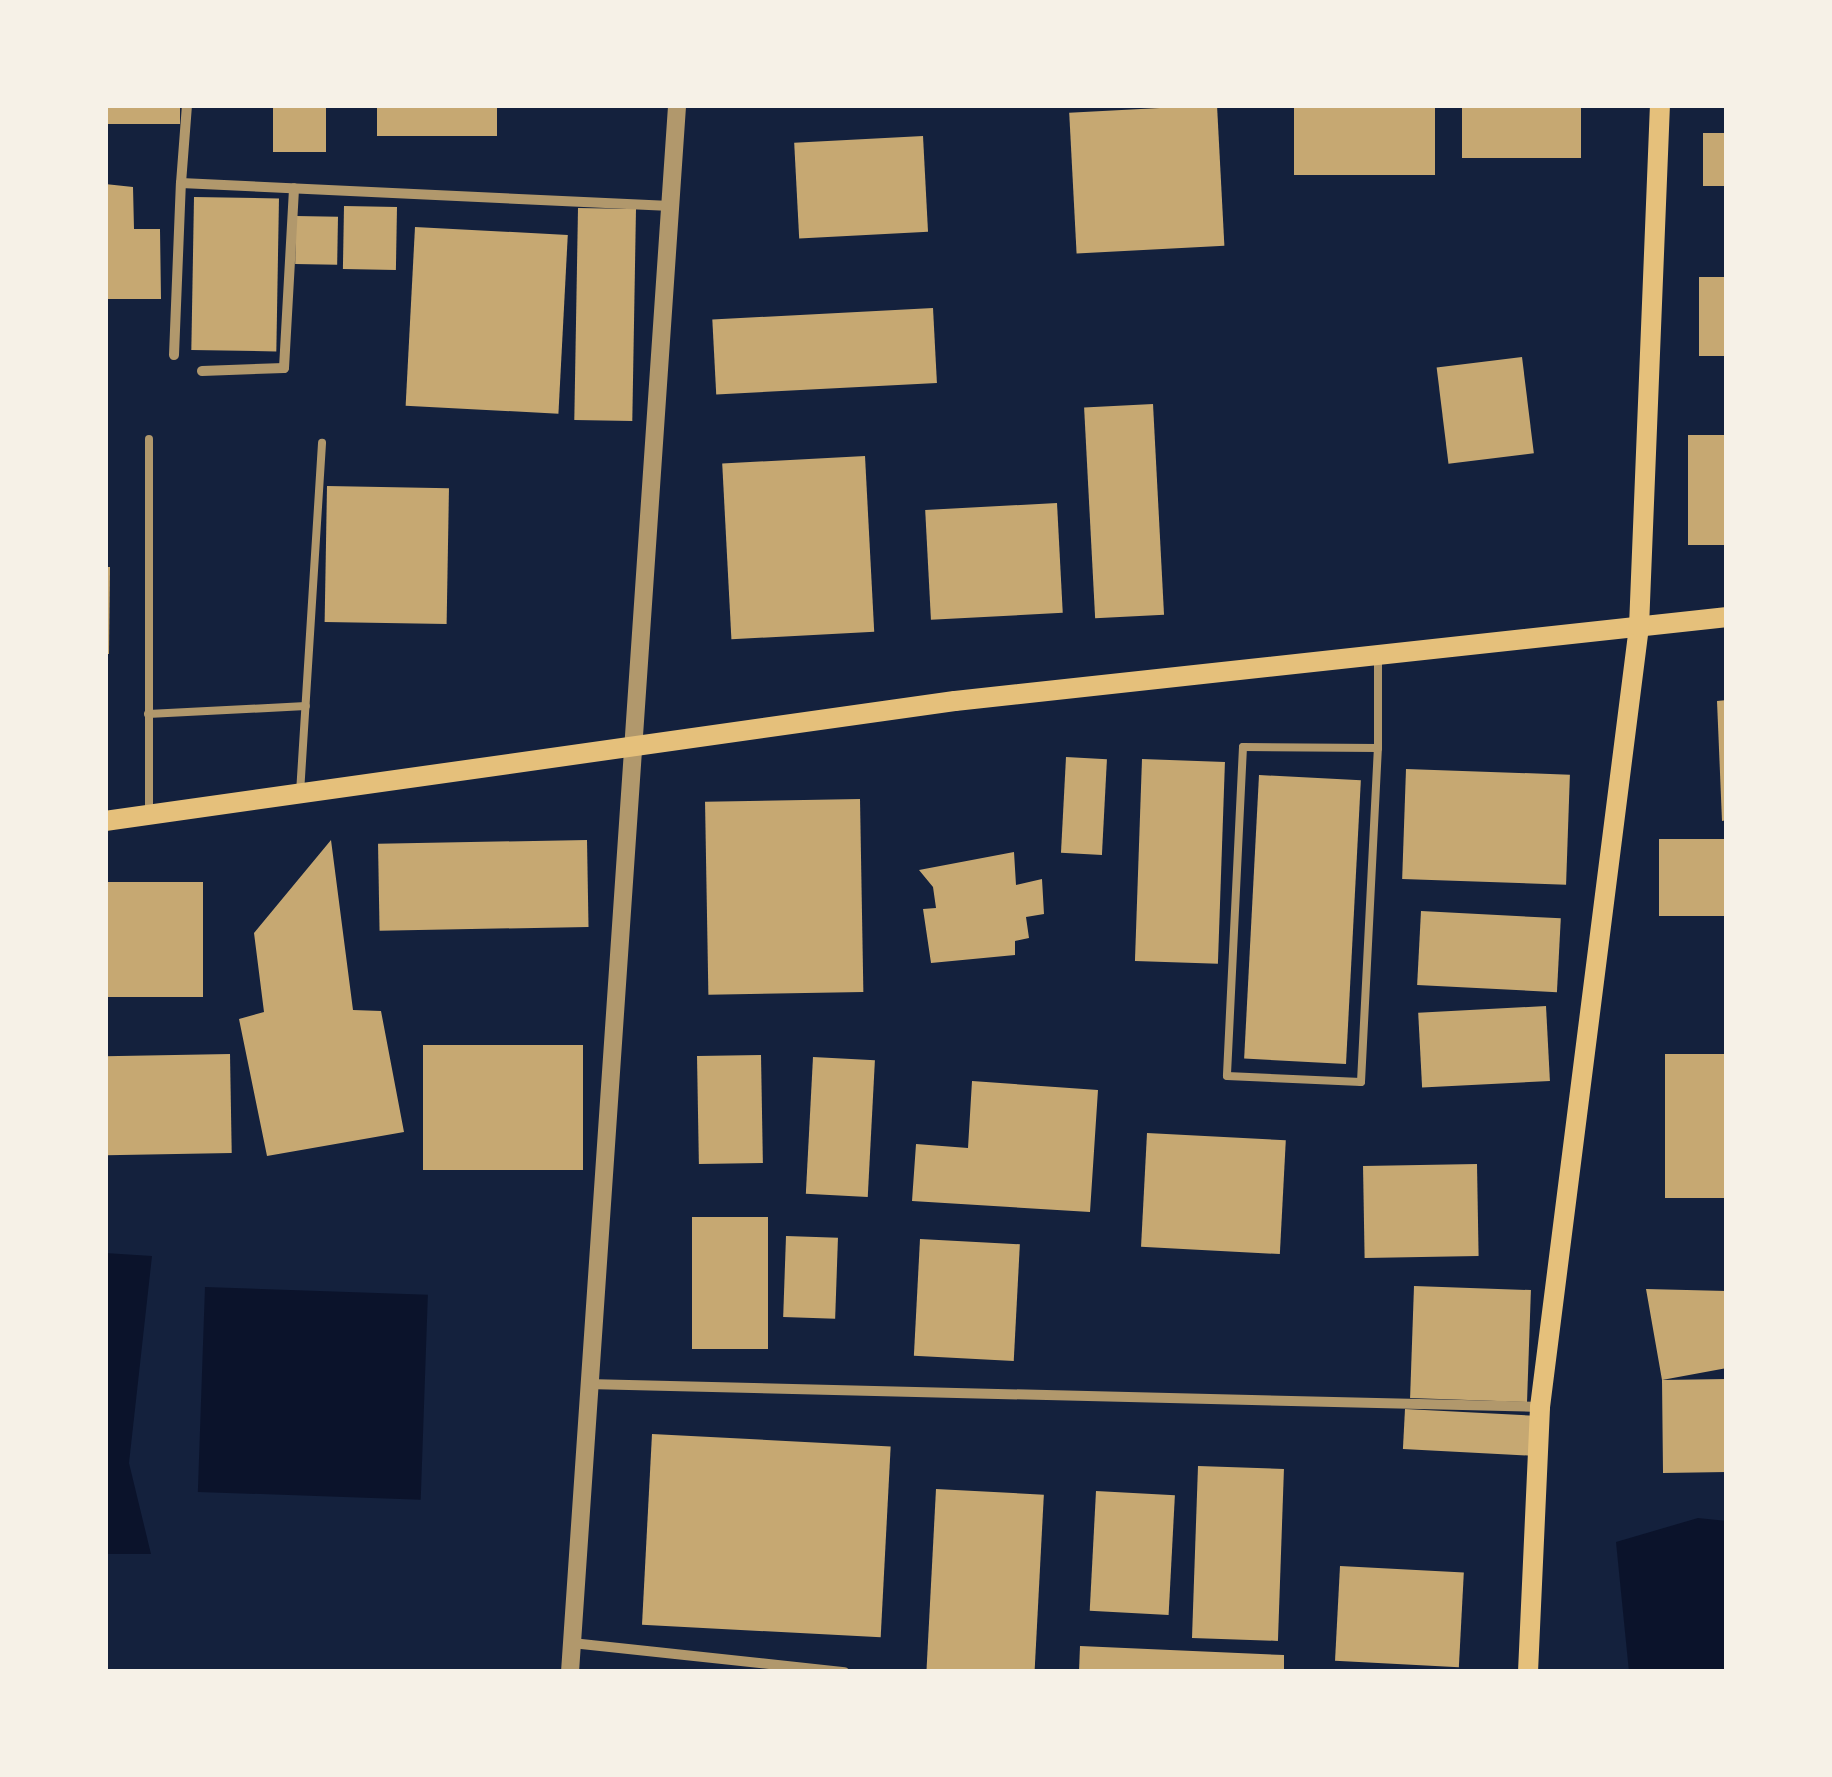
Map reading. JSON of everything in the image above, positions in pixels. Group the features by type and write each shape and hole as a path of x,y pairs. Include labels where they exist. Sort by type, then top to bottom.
{"main road":[{"path":"1528,1672 1540,1407 1639,626 1660,105"},
{"path":"105,821 632,746 1378,655 1727,617"}],"street":[{"path":"174,356 187,105"},
{"path":"570,1672 677,105"},
{"path":"181,183 670,206"},
{"path":"202,372 284,368 294,188"},
{"path":"587,1384 1540,1407"},
{"path":"572,1643 844,1672"}],"lane":[{"path":"149,439 149,815"},
{"path":"300,793 322,443"},
{"path":"1378,655 1378,748 1360,1082 1227,1076 1243,747 1378,748"},
{"path":"148,714 306,706"}],"water":[{"path":"105,1253 152,1256 129,1463 151,1554 105,1554"},
{"path":"205,1287 428,1295 421,1500 198,1492"},
{"path":"1698,1518 1727,1521 1727,1672 1629,1672 1616,1542"}],"building":[{"path":"105,105 180,105 180,124 105,124"},
{"path":"273,105 326,105 326,152 273,152"},
{"path":"377,105 497,105 497,136 377,136"},
{"path":"1217,105 1224,246 1077,254 1069,113"},
{"path":"1294,105 1435,105 1435,175 1294,175"},
{"path":"1462,105 1581,105 1581,158 1462,158"},
{"path":"1703,133 1727,133 1727,186 1703,186"},
{"path":"923,136 928,232 799,239 794,143"},
{"path":"105,184 133,187 134,229 160,229 161,299 105,299"},
{"path":"194,197 279,198 276,351 191,350"},
{"path":"344,206 397,207 396,270 343,269"},
{"path":"578,208 636,209 632,421 574,420"},
{"path":"296,216 338,217 337,265 295,264"},
{"path":"415,227 568,235 558,414 406,406"},
{"path":"1699,277 1727,277 1727,356 1699,356"},
{"path":"933,308 937,383 716,394 712,320"},
{"path":"1522,357 1534,453 1448,464 1437,367"},
{"path":"1153,404 1164,615 1095,618 1084,408"},
{"path":"1688,435 1727,435 1727,545 1688,545"},
{"path":"865,456 874,632 731,639 722,463"},
{"path":"327,486 449,488 447,624 325,622"},
{"path":"1057,503 1063,613 931,620 925,510"},
{"path":"105,567 110,567 109,654 105,654"},
{"path":"1727,700 1727,820 1722,821 1717,701"},
{"path":"1066,757 1107,759 1102,855 1061,853"},
{"path":"1142,759 1225,762 1218,964 1135,961"},
{"path":"1406,769 1570,775 1566,885 1402,879"},
{"path":"1259,775 1361,780 1346,1064 1244,1059"},
{"path":"860,799 863,992 708,995 705,802"},
{"path":"1659,839 1727,839 1727,916 1659,916"},
{"path":"331,840 353,1010 381,1011 404,1132 267,1156 239,1019 264,1012 254,933"},
{"path":"587,840 589,927 380,931 378,844"},
{"path":"1014,852 1016,885 1042,879 1044,914 1026,917 1029,938 1015,941 1015,955 931,963 923,909 936,908 933,887 919,870"},
{"path":"105,882 203,882 203,997 105,997"},
{"path":"1421,911 1561,918 1557,992 1417,985"},
{"path":"1546,1006 1550,1081 1422,1088 1418,1013"},
{"path":"423,1045 583,1045 583,1170 423,1170"},
{"path":"230,1054 232,1153 107,1155 105,1056"},
{"path":"1665,1054 1726,1054 1726,1198 1665,1198"},
{"path":"761,1055 763,1163 699,1164 697,1056"},
{"path":"813,1057 875,1060 868,1197 806,1194"},
{"path":"972,1081 1098,1090 1090,1212 912,1201 916,1144 968,1148"},
{"path":"1147,1133 1286,1140 1280,1254 1141,1247"},
{"path":"1477,1164 1479,1256 1365,1258 1363,1166"},
{"path":"692,1217 768,1217 768,1349 692,1349"},
{"path":"786,1236 838,1238 835,1319 783,1317"},
{"path":"920,1239 1020,1244 1014,1361 914,1356"},
{"path":"1414,1286 1531,1290 1527,1402 1410,1398"},
{"path":"1646,1289 1727,1291 1727,1368 1662,1380"},
{"path":"1727,1379 1727,1472 1663,1473 1662,1380"},
{"path":"1405,1409 1534,1416 1532,1456 1403,1449"},
{"path":"652,1434 891,1447 881,1637 642,1625"},
{"path":"1198,1466 1284,1469 1278,1641 1192,1638"},
{"path":"936,1489 1044,1495 1035,1672 926,1672"},
{"path":"1096,1491 1175,1495 1169,1615 1090,1611"},
{"path":"1340,1566 1464,1572 1459,1667 1335,1661"},
{"path":"1080,1646 1284,1655 1284,1672 1079,1672"}]}
